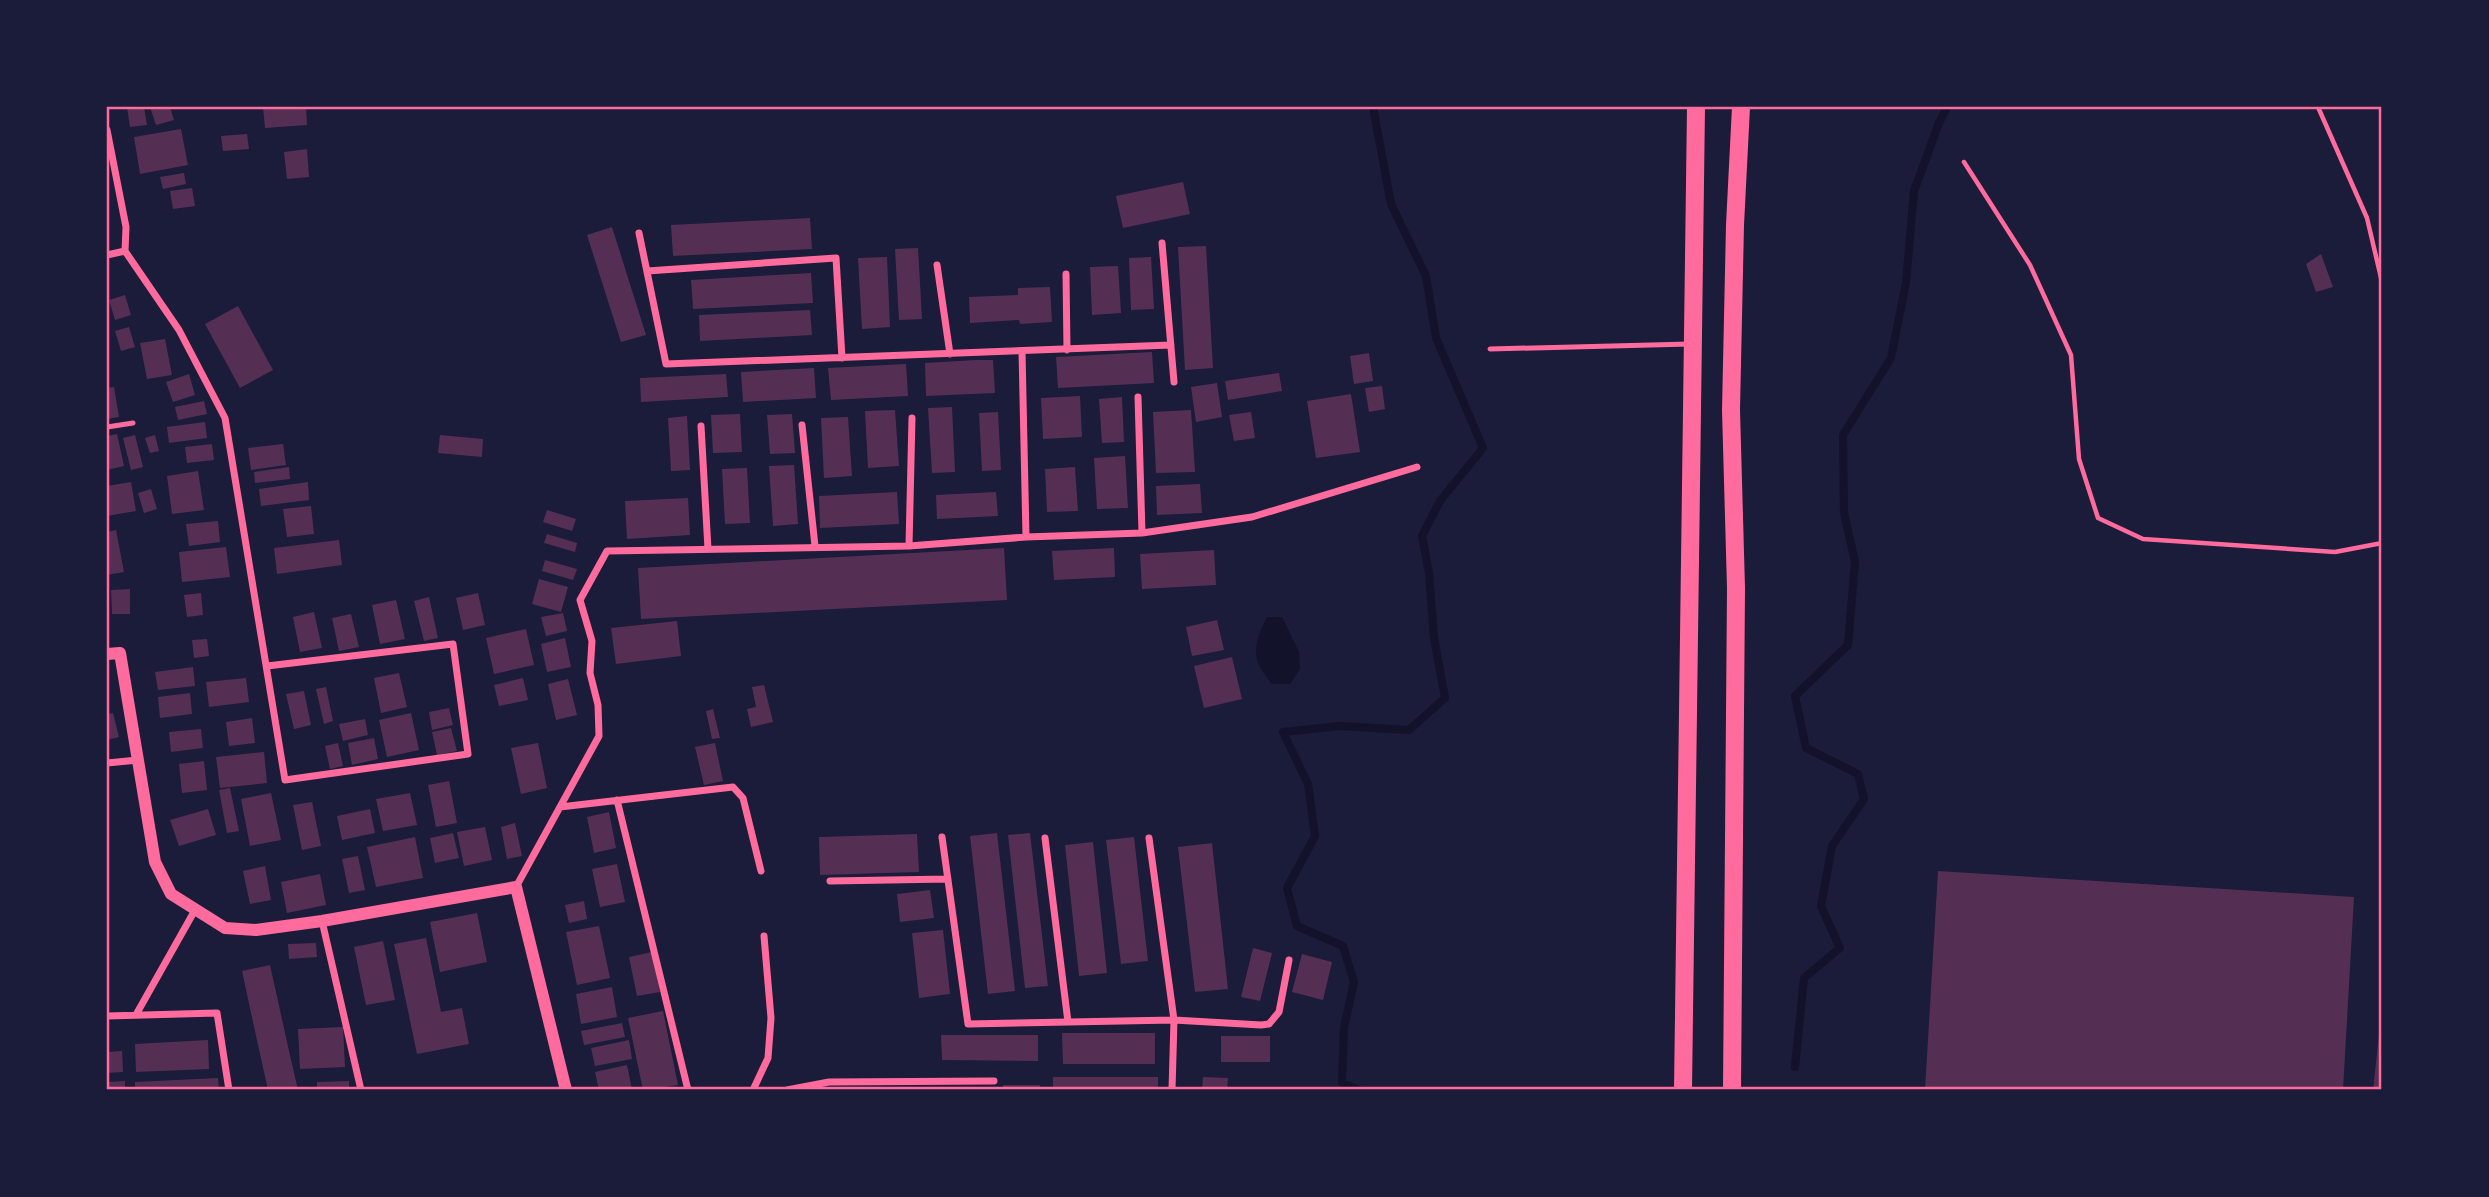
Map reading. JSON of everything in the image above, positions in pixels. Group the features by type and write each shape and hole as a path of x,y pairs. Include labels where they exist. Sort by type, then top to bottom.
{"main road":[{"path":"1683,1090 1696,107"},
{"path":"1732,1090 1736,588 1731,411 1735,225 1741,107"}],"street":[{"path":"107,130 127,227 125,251 178,330 225,418 285,780 468,754 453,644 267,666"},
{"path":"639,233 666,365 1171,345"},
{"path":"1162,243 1174,382"},
{"path":"107,255 125,251"},
{"path":"647,271 836,258 842,358"},
{"path":"937,265 950,354"},
{"path":"1066,274 1067,350"},
{"path":"1022,351 1026,537"},
{"path":"1138,397 1142,534"},
{"path":"909,546 912,418"},
{"path":"802,425 815,546"},
{"path":"701,426 708,549"},
{"path":"566,1090 516,887 599,736 598,705 590,673 592,641 580,600 607,551 909,546 1026,537 1142,534 1252,517 1417,467"},
{"path":"107,654 120,653 155,862 171,894 225,928 256,930 322,921 516,887"},
{"path":"107,763 138,760"},
{"path":"560,807 733,787 743,798 761,871"},
{"path":"617,800 688,1090"},
{"path":"943,837 968,1024 1174,1020 1269,1024 1279,1012 1289,960"},
{"path":"1045,838 1068,1022"},
{"path":"1149,838 1174,1020 1172,1090"},
{"path":"830,881 948,879"},
{"path":"136,1013 195,910"},
{"path":"322,921 361,1090"},
{"path":"753,1090 768,1058 771,1018 764,936"},
{"path":"107,1016 136,1013 217,1013 229,1090"},
{"path":"787,1090 828,1082 994,1081"}],"lane":[{"path":"1490,349 1693,344"},
{"path":"107,427 133,423"}],"path":[{"path":"2318,107 2367,218 2382,282"},
{"path":"1964,162 2030,265 2071,355 2079,458 2098,518 2143,539 2335,552 2382,543"}],"shaded area":[{"path":"1267,617 1282,617 1299,652 1300,669 1290,684 1272,684 1257,659 1257,644"}],"building":[{"path":"127,107 144,107 147,125 130,127"},
{"path":"150,107 170,107 174,120 156,125"},
{"path":"263,107 306,107 307,125 265,128"},
{"path":"181,129 188,165 140,174 134,137"},
{"path":"247,134 249,149 223,151 221,136"},
{"path":"307,149 309,177 287,179 284,152"},
{"path":"184,173 186,184 163,189 160,177"},
{"path":"1183,182 1190,214 1123,228 1116,196"},
{"path":"192,188 195,206 173,209 170,191"},
{"path":"810,218 812,249 673,256 671,225"},
{"path":"612,227 646,335 621,342 587,235"},
{"path":"1206,246 1213,368 1185,370 1178,247"},
{"path":"918,248 922,319 899,320 895,249"},
{"path":"2321,254 2333,287 2316,292 2306,264"},
{"path":"887,257 890,327 862,329 858,258"},
{"path":"1151,257 1154,309 1131,310 1129,258"},
{"path":"1118,266 1121,313 1092,315 1090,267"},
{"path":"811,273 813,303 693,309 691,280"},
{"path":"1050,287 1052,322 1020,324 1019,320 970,323 969,297 1018,295 1018,288"},
{"path":"125,295 131,315 115,320 109,300"},
{"path":"238,306 273,370 240,388 205,324"},
{"path":"810,310 812,335 700,341 699,315"},
{"path":"129,327 135,347 121,351 115,331"},
{"path":"165,339 172,375 147,379 140,343"},
{"path":"1152,352 1154,383 1058,388 1056,357"},
{"path":"1369,353 1373,381 1354,384 1350,356"},
{"path":"993,360 995,393 926,396 925,363"},
{"path":"906,364 908,396 831,400 828,368"},
{"path":"814,368 816,398 743,402 741,372"},
{"path":"1279,373 1282,391 1228,400 1225,381"},
{"path":"189,374 195,395 173,402 166,382"},
{"path":"726,374 728,397 641,402 640,378"},
{"path":"1217,383 1222,417 1196,422 1191,387"},
{"path":"1382,386 1385,409 1369,412 1365,388"},
{"path":"114,387 119,417 107,419 107,388"},
{"path":"1351,394 1360,452 1316,458 1307,401"},
{"path":"1080,396 1082,437 1043,439 1041,398"},
{"path":"1122,397 1124,442 1102,443 1099,399"},
{"path":"204,401 207,414 178,420 175,407"},
{"path":"952,407 955,472 932,473 928,408"},
{"path":"895,410 899,466 868,468 865,411"},
{"path":"1191,410 1195,472 1156,473 1153,412"},
{"path":"998,412 1001,470 982,471 979,413"},
{"path":"1251,412 1255,438 1234,441 1229,415"},
{"path":"740,414 742,452 713,453 711,415"},
{"path":"792,414 795,453 770,454 767,415"},
{"path":"687,416 690,470 671,471 668,418"},
{"path":"848,417 852,476 824,478 821,418"},
{"path":"205,422 207,438 169,443 167,427"},
{"path":"117,434 124,466 107,470 107,436"},
{"path":"135,435 143,467 131,470 123,438"},
{"path":"155,435 159,451 150,453 145,438"},
{"path":"440,435 483,439 482,457 438,453"},
{"path":"212,444 214,460 187,463 185,447"},
{"path":"283,444 286,465 251,470 248,448"},
{"path":"1125,456 1128,508 1097,509 1094,458"},
{"path":"794,465 798,524 773,526 769,466"},
{"path":"289,467 290,479 255,483 254,472"},
{"path":"1075,467 1078,511 1047,512 1045,469"},
{"path":"747,468 750,523 725,524 722,469"},
{"path":"198,471 204,510 172,514 167,476"},
{"path":"131,482 136,511 107,516 107,486"},
{"path":"308,482 309,500 261,506 259,489"},
{"path":"1200,484 1202,513 1157,515 1156,486"},
{"path":"151,489 157,509 144,513 138,493"},
{"path":"897,492 899,524 820,528 819,496"},
{"path":"996,492 998,516 937,519 936,495"},
{"path":"688,498 690,535 627,539 625,501"},
{"path":"311,506 314,534 287,537 283,509"},
{"path":"547,510 576,519 572,531 543,522"},
{"path":"218,521 220,542 189,546 186,524"},
{"path":"116,530 124,572 107,575 107,532"},
{"path":"547,534 577,543 575,552 544,543"},
{"path":"339,540 342,565 277,574 274,548"},
{"path":"226,547 230,577 182,582 179,552"},
{"path":"1004,548 1007,600 641,619 638,568"},
{"path":"1114,548 1115,577 1054,580 1052,551"},
{"path":"1214,550 1216,585 1142,589 1140,554"},
{"path":"545,560 577,569 573,580 542,571"},
{"path":"539,579 568,587 561,612 532,604"},
{"path":"130,589 130,614 112,614 111,590"},
{"path":"201,593 203,615 187,617 184,595"},
{"path":"478,593 485,625 463,630 456,598"},
{"path":"429,597 438,638 424,641 414,601"},
{"path":"396,600 405,639 380,644 372,605"},
{"path":"314,612 322,648 300,652 293,617"},
{"path":"563,613 567,631 546,636 541,617"},
{"path":"351,614 359,647 339,651 332,618"},
{"path":"1217,620 1224,650 1192,656 1186,627"},
{"path":"677,621 681,656 616,664 611,628"},
{"path":"526,629 534,665 494,674 486,638"},
{"path":"565,638 571,667 547,672 541,644"},
{"path":"207,639 209,656 194,658 192,640"},
{"path":"1232,657 1242,699 1204,708 1194,666"},
{"path":"193,667 195,686 158,690 155,672"},
{"path":"399,673 407,707 381,713 374,678"},
{"path":"246,678 249,702 209,707 206,682"},
{"path":"523,678 528,700 499,706 494,685"},
{"path":"568,679 577,715 556,720 548,684"},
{"path":"764,685 773,722 751,727 747,709 756,707 752,687"},
{"path":"326,687 333,721 324,724 316,689"},
{"path":"304,691 311,725 294,729 286,694"},
{"path":"190,693 192,714 160,718 158,697"},
{"path":"449,708 453,725 432,730 429,712"},
{"path":"713,709 720,738 712,739 706,711"},
{"path":"113,713 119,737 107,740 107,714"},
{"path":"411,713 419,750 387,757 379,720"},
{"path":"252,718 255,743 229,746 226,722"},
{"path":"365,719 368,735 343,741 339,724"},
{"path":"451,728 457,751 437,755 432,732"},
{"path":"201,729 203,748 171,752 169,732"},
{"path":"374,738 378,759 352,765 348,743"},
{"path":"338,743 343,766 330,769 325,746"},
{"path":"538,743 547,788 521,794 511,748"},
{"path":"715,743 723,781 704,785 695,747"},
{"path":"264,752 267,783 220,788 216,757"},
{"path":"204,761 207,790 182,793 179,764"},
{"path":"449,781 457,823 436,827 428,785"},
{"path":"230,788 239,831 227,833 219,790"},
{"path":"271,793 281,840 250,846 241,799"},
{"path":"410,793 417,825 383,831 376,799"},
{"path":"312,802 321,846 302,850 293,805"},
{"path":"208,809 216,835 179,846 170,820"},
{"path":"370,809 375,833 342,840 337,816"},
{"path":"609,812 616,848 594,853 587,817"},
{"path":"515,823 522,856 507,859 501,827"},
{"path":"485,827 492,860 464,866 457,832"},
{"path":"453,833 459,858 435,863 430,838"},
{"path":"997,833 1015,991 988,994 970,836"},
{"path":"1030,833 1048,986 1025,988 1008,835"},
{"path":"917,834 919,872 820,875 819,837"},
{"path":"415,837 423,878 376,887 367,847"},
{"path":"1134,837 1148,961 1121,964 1106,840"},
{"path":"1093,842 1107,973 1079,976 1065,845"},
{"path":"1212,843 1228,989 1195,992 1178,847"},
{"path":"358,856 365,890 349,893 342,859"},
{"path":"617,864 625,902 600,907 592,869"},
{"path":"265,866 271,900 250,904 243,871"},
{"path":"1938,871 2354,897 2343,1090 1925,1090"},
{"path":"320,874 326,905 287,913 281,882"},
{"path":"930,890 934,918 900,922 897,894"},
{"path":"584,901 587,919 569,923 565,905"},
{"path":"477,913 487,962 440,972 430,922"},
{"path":"599,926 610,978 577,985 566,932"},
{"path":"943,930 950,994 919,998 912,933"},
{"path":"426,938 441,1012 462,1008 469,1044 417,1054 394,944"},
{"path":"383,941 395,1000 366,1005 354,947"},
{"path":"316,943 317,957 289,959 288,944"},
{"path":"1253,948 1272,953 1260,1001 1241,997"},
{"path":"652,952 660,992 637,996 629,957"},
{"path":"1302,954 1332,962 1323,1000 1292,992"},
{"path":"270,965 298,1090 268,1090 242,971"},
{"path":"612,987 617,1017 581,1024 576,994"},
{"path":"663,1011 678,1085 643,1090 628,1018"},
{"path":"622,1023 625,1037 584,1045 581,1031"},
{"path":"2380,1026 2382,1090 2373,1090"},
{"path":"343,1027 345,1067 300,1069 298,1029"},
{"path":"1062,1033 1155,1033 1155,1064 1063,1064"},
{"path":"941,1035 1038,1035 1038,1061 942,1060"},
{"path":"1221,1036 1270,1036 1270,1062 1221,1062"},
{"path":"208,1040 209,1069 136,1072 135,1044"},
{"path":"629,1040 632,1059 595,1066 591,1048"},
{"path":"122,1051 123,1072 107,1073 107,1052"},
{"path":"627,1065 632,1090 599,1090 595,1072"},
{"path":"1053,1077 1158,1077 1158,1090 1053,1090"},
{"path":"1203,1077 1228,1078 1227,1090 1202,1090"},
{"path":"218,1078 219,1090 135,1090 135,1082"},
{"path":"125,1081 125,1090 107,1090 107,1082"},
{"path":"349,1081 349,1090 317,1090 317,1082"},
{"path":"1003,1085 1040,1085 1040,1090 1003,1090"}],"waterway":[{"path":"1359,1090 1342,1083 1344,1028 1354,982 1343,946 1297,926 1287,888 1315,836 1308,784 1283,732 1340,726 1409,730 1445,698 1434,638 1429,573 1422,536 1440,501 1483,448 1436,338 1426,276 1391,204 1373,107"},
{"path":"1795,1067 1804,978 1840,948 1821,906 1832,846 1864,799 1858,774 1806,748 1795,696 1848,645 1855,562 1844,513 1843,435 1891,358 1906,283 1914,191 1947,107"}]}
